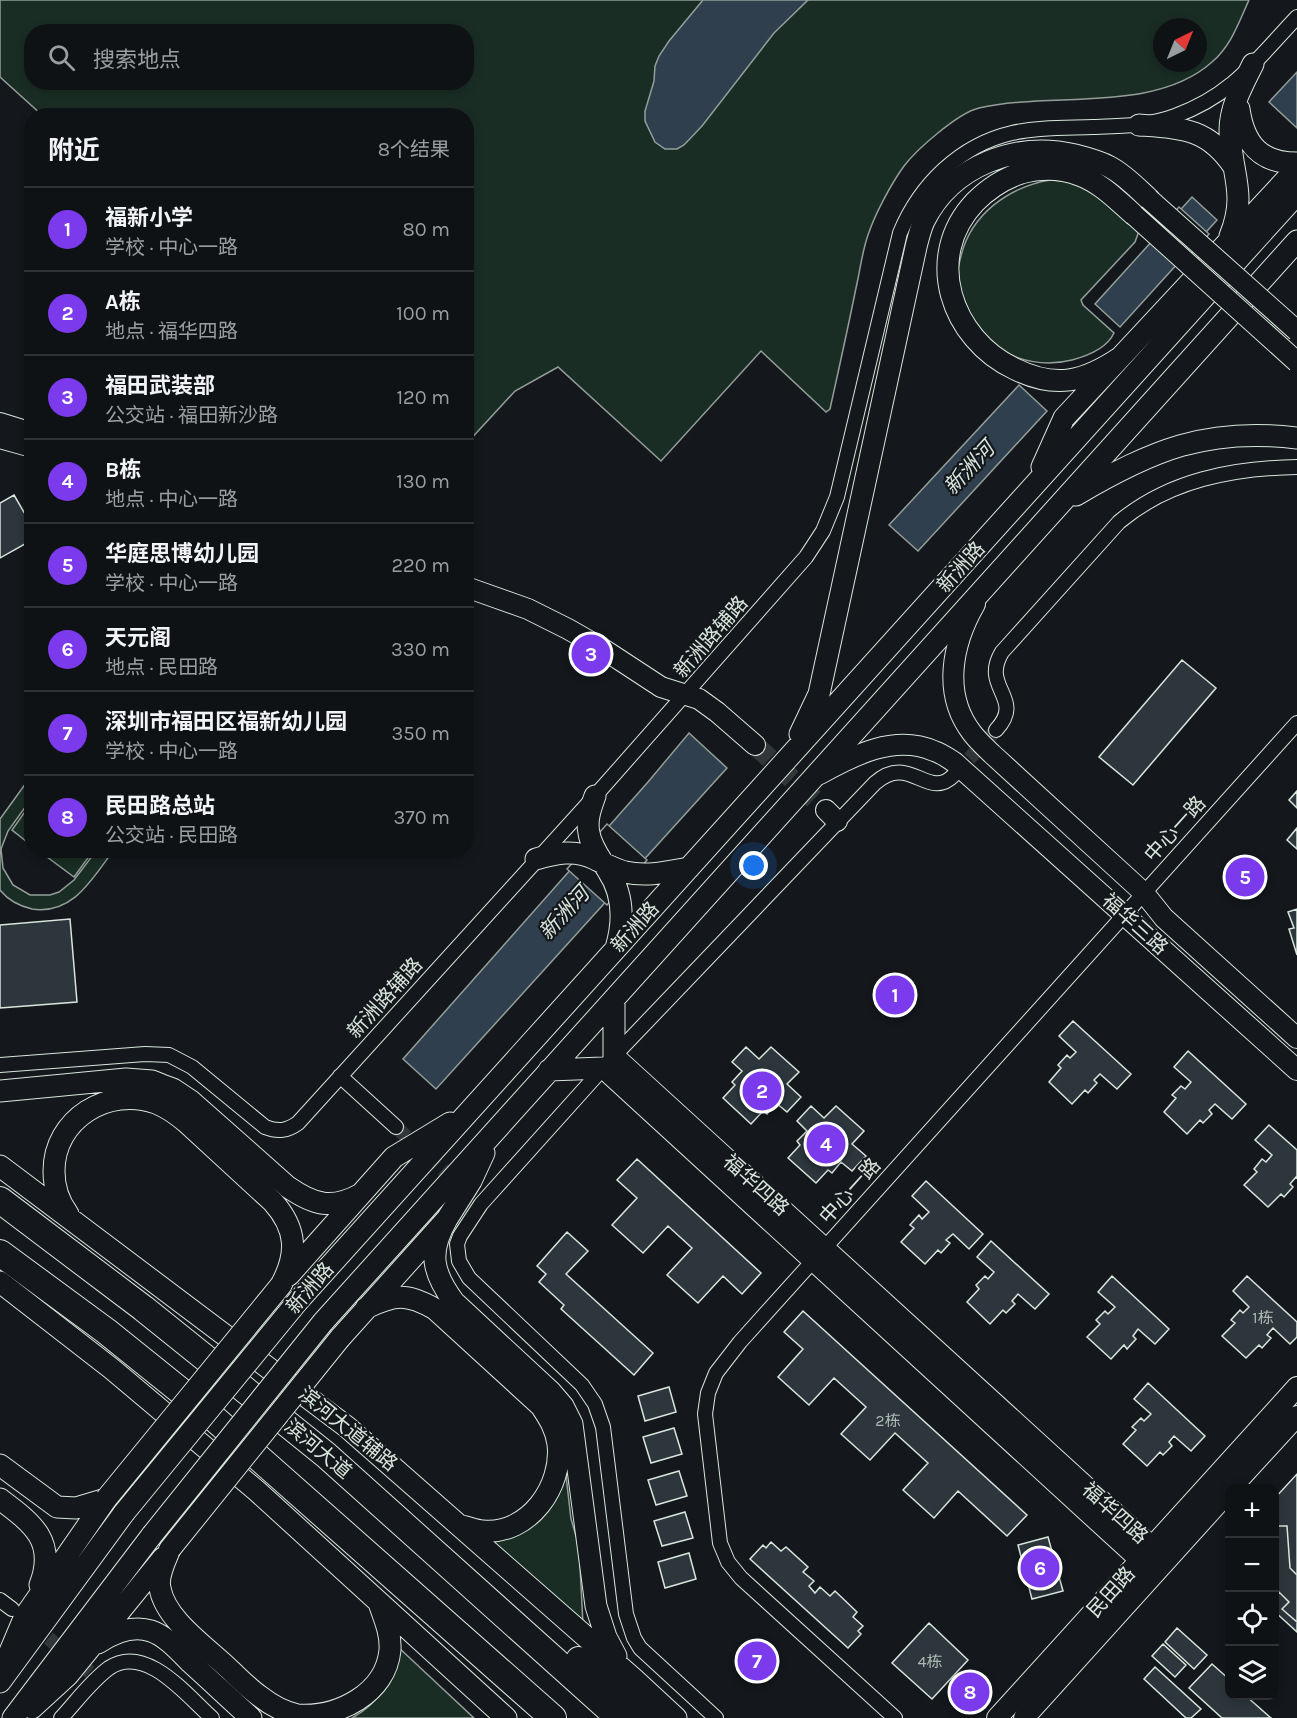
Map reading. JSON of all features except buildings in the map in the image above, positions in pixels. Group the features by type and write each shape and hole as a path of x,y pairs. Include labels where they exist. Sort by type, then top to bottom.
{"highway":[{"name":"滨河大道","path":"0,1200 143,1308 326,1455 620,1718"},
{"path":"0,1253 106,1331 208,1413 553,1718"},
{"path":"453,1569 538,1628 651,1718"},
{"path":"394,1577 530,1718"}],"main road":[{"path":"1227,242 1236,220 1239,202 1230,130 1231,118 1253,64"},
{"path":"1238,97 1242,128 1254,147 1275,160 1297,163"},
{"path":"1139,125 1182,128 1198,134 1227,156 1235,169"},
{"path":"784,763 805,726 819,694 916,248 929,213 944,194 973,170 1006,155 1031,151 1055,150 1101,163 1120,174 1149,199"},
{"path":"1033,486 1064,418 1297,168"},
{"path":"1121,357 1084,378 1068,380 1047,381 1007,366 981,345 962,322 950,289 948,258 956,229 973,204 998,184 1025,172 1055,169 1078,174 1100,185 1134,215"},
{"name":"新洲路","path":"0,1680 124,1513 298,1300 1297,194"},
{"name":"新洲路","path":"13,1718 152,1535 322,1322 1297,241"},
{"path":"1058,506 1121,469 1168,449 1218,436 1263,434 1297,438"},
{"path":"595,796 589,816 589,834 618,892 622,918 616,949"},
{"path":"536,859 572,852 634,874 663,873 689,868"},
{"path":"549,1070 608,1062 614,999"},
{"path":"0,1091 126,1079 152,1082 172,1089 191,1101 303,1198 319,1203 334,1204 348,1201 361,1194"},
{"path":"75,1221 60,1202 54,1175 57,1148 64,1134 81,1115 95,1106 122,1100 149,1101 173,1112 187,1123 284,1216 290,1230 293,1251 291,1266 280,1285"},
{"path":"22,1607 106,1499 280,1285 394,1157 468,1112"},
{"path":"492,1133 471,1181 436,1238 434,1254 437,1271 443,1288 454,1302 551,1392 563,1406 572,1424 598,1616 611,1648 635,1680"},
{"name":"滨河大道辅路","path":"0,1166 309,1396 382,1456 676,1718"},
{"path":"20,1718 68,1675 93,1646 340,1338 447,1219"},
{"path":"2,1285 112,1369 248,1483 506,1718"},
{"path":"366,1308 400,1296 417,1299 435,1309 541,1406 553,1424 558,1443 558,1465 544,1500 533,1514 502,1529 483,1531 461,1526"},
{"path":"0,1465 57,1507 76,1508 106,1499"},
{"path":"0,1499 33,1527 43,1543 46,1564 22,1607 20,1626 0,1680"},
{"path":"170,1549 162,1567 159,1586 164,1603 177,1621 261,1697 299,1716 320,1718 342,1713 374,1689 385,1671 390,1650 388,1626 378,1603"},
{"path":"93,1646 108,1636 127,1630 141,1629 155,1633 166,1640 252,1718"}],"street":[{"name":"新洲路辅路","path":"0,1065 145,1054 169,1055 180,1059 198,1071 265,1127 274,1131 283,1131 298,1123 687,694 796,570 824,531 842,480 895,249 915,202 943,170 977,146 1012,133 1139,125 1161,121 1203,104 1231,86 1297,17"},
{"path":"1149,199 1297,330"},
{"path":"1134,215 1297,362"},
{"path":"0,423 24,430"},
{"path":"0,438 24,445"},
{"path":"996,730 1005,720 1008,710 997,679 998,657 1119,522 1137,507 1183,484 1235,472 1297,467"},
{"path":"474,577 534,598 572,617 670,677 687,694"},
{"name":"福华三路","path":"983,589 967,618 958,644 953,672 953,694 961,715 972,733 1144,893 1164,918 1297,1038"},
{"path":"474,590 528,609 620,659 661,687 687,694 710,706 755,745"},
{"name":"中心一路","path":"895,1718 741,1578 728,1562 720,1543 706,1426 708,1393 722,1364 1297,723"},
{"name":"福华三路","path":"812,779 861,753 895,745 911,745 933,750 954,762 964,776 1125,914 1297,1070"},
{"path":"716,1718 648,1657 631,1632 626,1614 603,1427 589,1393 573,1375 477,1287 463,1270 457,1244 478,1201 608,1062 831,815 886,774 907,773 931,784 945,783 964,776"},
{"name":"福华四路","path":"608,1062 1161,1566"},
{"path":"340,1076 396,1127"},
{"name":"民田路","path":"997,1718 1297,1387"},
{"name":"民田路","path":"1235,1484 1297,1416"},
{"name":"民田路","path":"1024,1718 1225,1495"},
{"path":"0,1600 22,1607"},
{"path":"61,1718 94,1675 130,1661 143,1662 164,1674 212,1718"}],"green space":[{"path":"0,0 1249,0 1224,49 1207,65 1207,18 1153,18 1153,72 1197,72 1188,78 1161,89 1132,95 1007,103 979,108 970,111 938,132 904,166 884,199 871,227 866,241 830,409 826,412 761,351 661,461 558,367 515,391 474,435 474,108 34,108 0,77"},
{"path":"1050,180 1074,182 1102,198 1139,231 1135,242 1081,300 1083,305 1114,333 1111,338 1096,351 1084,356 1072,360 1045,363 1018,358 1006,353 984,336 972,320 957,283 957,273 966,241 973,227 983,215 1006,196"},
{"path":"24,786 24,809 8,831 1,849 3,868 13,885 30,895 50,895 59,892 74,880 91,858 108,858 89,883 70,901 46,909 32,909 23,906 10,900 0,890 0,819"},
{"path":"24,813 24,839 12,830"},
{"path":"48,858 88,858 74,877"},
{"path":"564,1458 571,1519 579,1546 583,1625 491,1542 505,1538"},
{"path":"397,1646 474,1718 352,1718 372,1704 384,1688"}],"water":[{"path":"703,0 808,0 774,33 702,126 684,145 677,149 665,149 655,142 645,121 655,66 669,41"},
{"path":"1297,72 1297,128 1269,102"},
{"path":"1192,197 1217,220 1120,327 1095,304"},
{"name":"新洲河","path":"1019,385 1047,411 918,551 889,525"},
{"name":"新洲河","path":"689,733 727,768 436,1089 403,1059"}],"pier":[{"path":"1179,207 1209,234 1179,267 1149,241"},
{"path":"607,824 647,860 607,905 567,869"}],"tunnel":[{"path":"955,774 996,730"},
{"path":"755,745 826,810"},
{"path":"396,1127 474,1198"},
{"path":"32,1625 90,1672"}],"place":[{"name":"福田武装部","path":"591,654"},
{"name":"华庭思博幼儿园","path":"1245,877"},
{"name":"福新小学","path":"895,995"},
{"name":"A栋","path":"762,1091"},
{"name":"B栋","path":"826,1144"},
{"name":"天元阁","path":"1040,1568"},
{"name":"深圳市福田区福新幼儿园","path":"757,1661"},
{"name":"民田路总站","path":"970,1692"}]}
